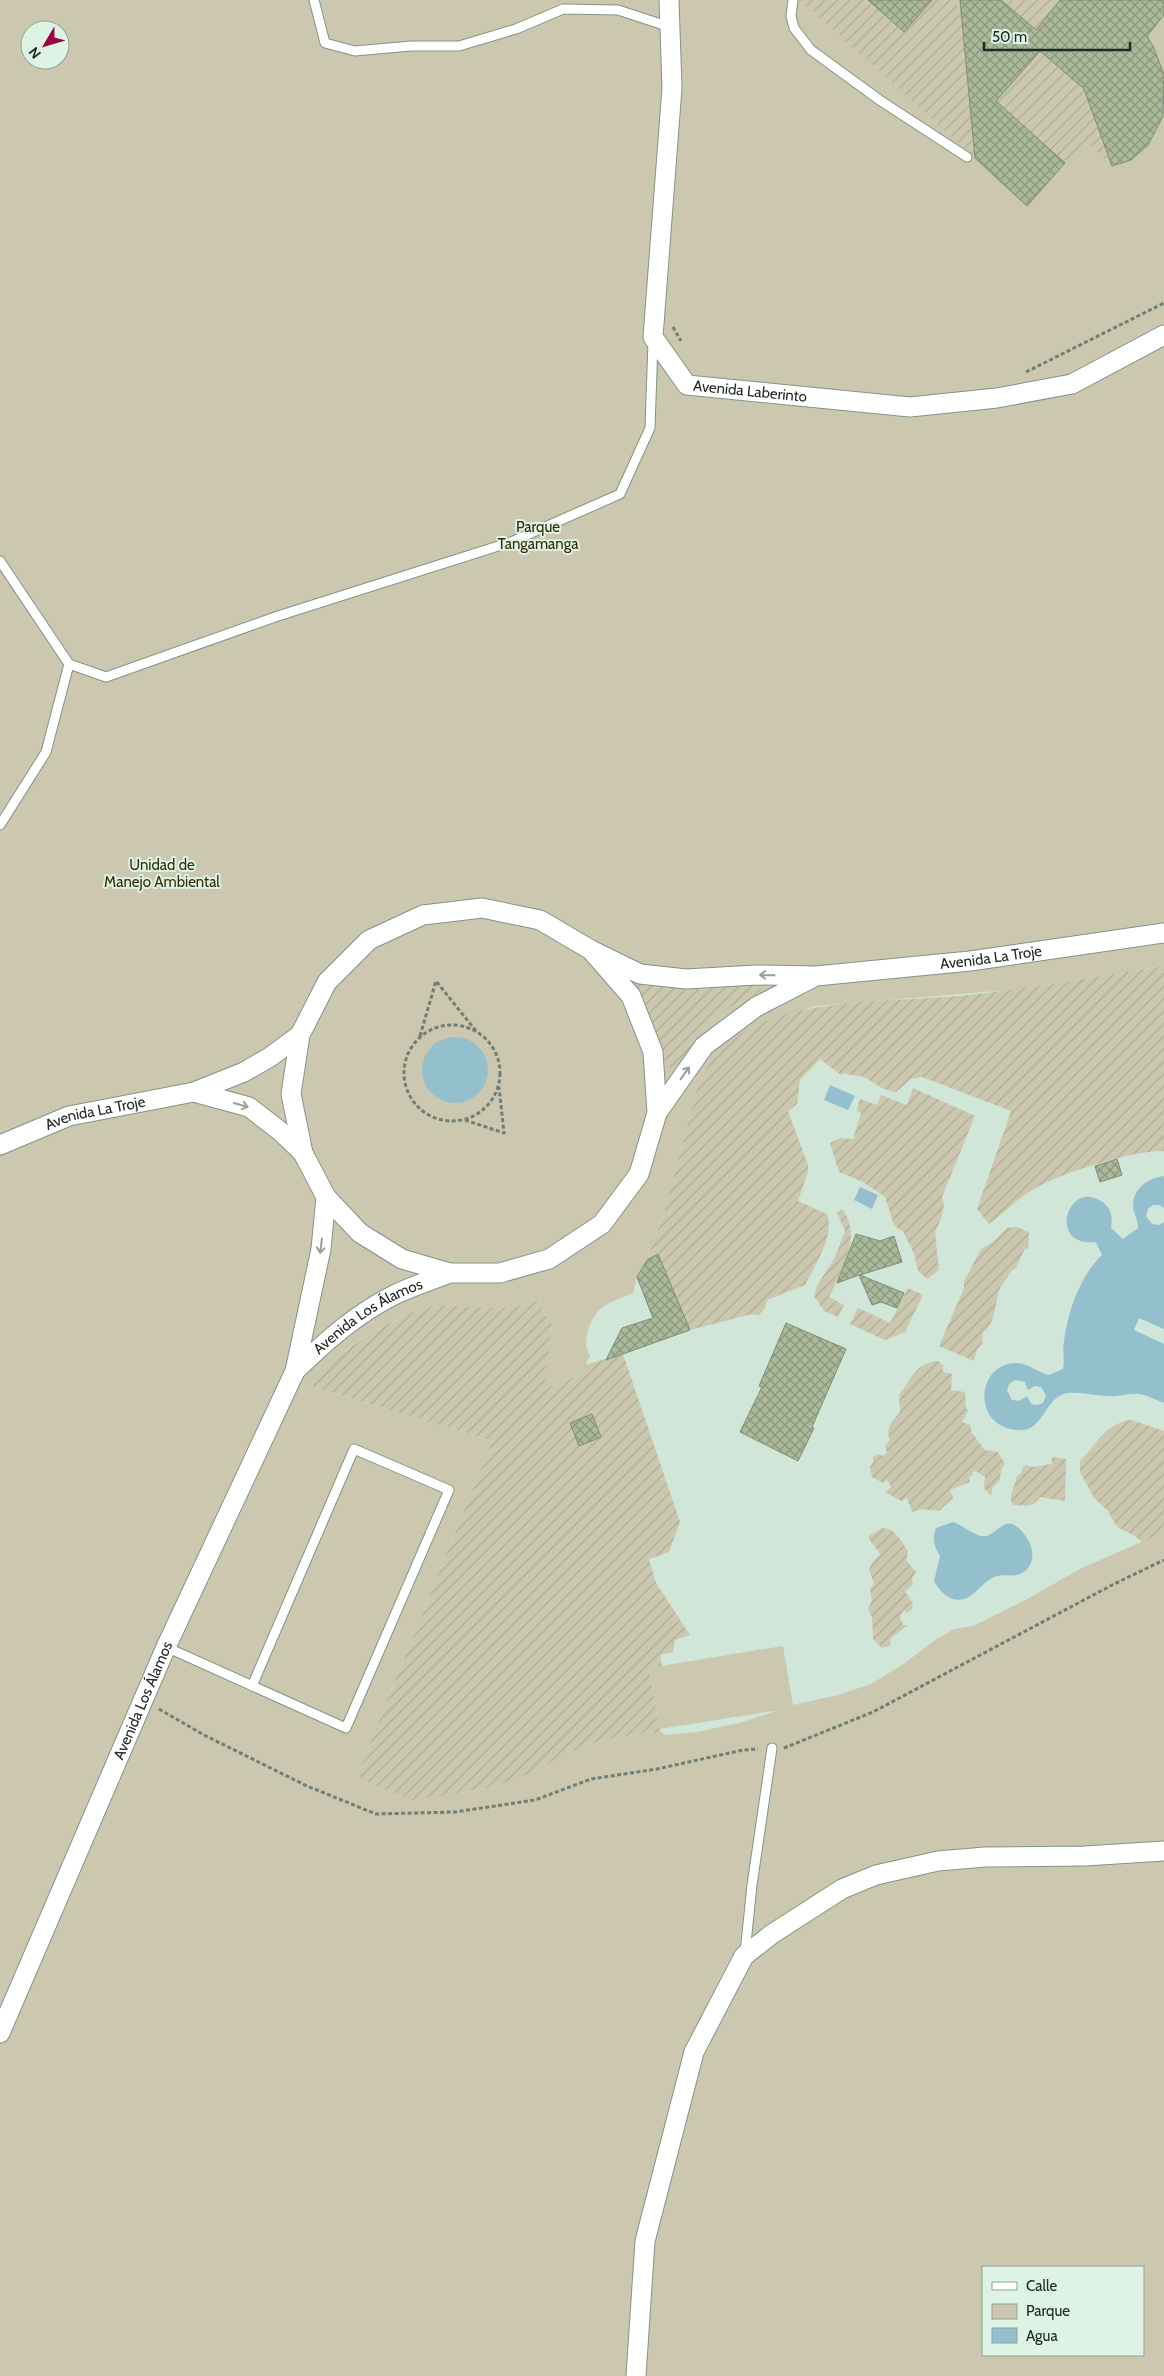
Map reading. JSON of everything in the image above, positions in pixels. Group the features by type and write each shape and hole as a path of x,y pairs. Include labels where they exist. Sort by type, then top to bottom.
{"street":[{"path":"653,336 672,88 669,0"},
{"name":"Avenida Laberinto","path":"653,336 688,385 910,407 998,398 1072,384 1164,335"},
{"path":"482,908 540,920 591,950 631,996 644,1028 653,1052 657,1113 639,1174 602,1224 549,1259 500,1273 450,1273 402,1259 360,1233 326,1197 302,1153 291,1094 300,1035 327,982 369,940 423,915 482,908"},
{"name":"Avenida La Troje","path":"591,950 640,974 686,980 756,975 816,976 970,962 1164,933"},
{"name":"Avenida La Troje","path":"657,1113 704,1046 756,1007 816,976"},
{"name":"Avenida La Troje","path":"0,1145 69,1116 194,1092 244,1072 270,1058 300,1035"},
{"name":"Avenida La Troje","path":"194,1092 249,1107 280,1130 302,1153"},
{"name":"Avenida Los Álamos","path":"0,2033 166,1647 295,1371 321,1249 326,1197"},
{"name":"Avenida Los Álamos","path":"295,1371 332,1335 364,1312 396,1294 450,1273"},
{"path":"636,2376 645,2242 694,2052 744,1956 772,1934 842,1888 876,1875 938,1862 976,1858 1085,1856 1164,1851"}],"lane":[{"path":"314,0 325,43 355,51 411,46 459,46 516,30 563,9 618,10 670,27"},
{"path":"793,0 791,16 794,28 812,50 881,101 967,157"},
{"path":"0,562 69,664 106,677 278,616 511,542 620,494 650,428 653,336"},
{"path":"0,825 46,752 69,664"},
{"path":"166,1647 252,1686 346,1728 448,1490 354,1449 252,1686"},
{"path":"744,1956 752,1885 772,1748"}],"path":[{"path":"1019,375 1164,303"},
{"path":"669,318 682,343"},
{"path":"420,1037 436,981 494,1049 499,1061 499,1086 504,1134 464,1120"},
{"path":"477,1031 462,1026 447,1025 432,1029 420,1037 410,1049 405,1063 404,1078 408,1093 417,1106 428,1115 452,1121 464,1120 480,1113 491,1102 499,1086"},
{"path":"144,1701 204,1735 307,1786 376,1814 455,1812 535,1800 591,1779 657,1769 743,1750 789,1748 873,1712 1114,1584 1164,1560"}],"green space":[{"name":"Parque Tangamanga","path":"0,0 1164,0 1164,966 1020,989 816,1006 765,1021 749,1028 715,1057 697,1088 663,1216 647,1260 637,1277 633,1293 605,1306 594,1316 586,1339 590,1356 580,1375 543,1389 552,1326 537,1300 511,1307 444,1306 431,1307 412,1313 387,1324 346,1350 311,1386 492,1441 357,1775 446,1794 491,1788 588,1744 647,1732 664,1735 697,1732 739,1723 780,1710 659,1729 649,1668 783,1646 793,1705 838,1695 871,1684 954,1629 973,1626 1029,1598 1082,1568 1164,1532 1164,2376 0,2376"},
{"path":"800,0 868,0 904,32 932,0 951,0 961,8 972,127 1040,51 1084,89 1112,166 1085,141 1065,163 1010,113 972,155"},
{"path":"1001,0 1061,0 1036,30"},
{"path":"1164,966 1164,1151 1117,1158 1061,1176 1028,1193 989,1224 977,1209 1011,1111 922,1077 911,1079 896,1092 887,1090 864,1077 844,1073 841,1075 820,1059 800,1080 797,1104 788,1111 808,1165 808,1172 798,1201 827,1214 828,1232 823,1250 805,1285 767,1300 765,1308 759,1315 752,1314 690,1330 658,1255 647,1260 663,1216 697,1088 708,1066 733,1039 765,1021 815,1008 840,1004 993,992"},
{"path":"757,981 761,990 758,993 719,1015 676,1066 671,1068 666,1064 654,1026 636,989 639,984"},
{"path":"913,1088 975,1116 942,1197 944,1205 941,1219 935,1232 939,1270 927,1279 918,1271 914,1254 904,1233 894,1225 885,1197 863,1182 839,1172 830,1143 840,1138 853,1139 861,1113 857,1111 860,1099 877,1105 881,1095 907,1105"},
{"path":"842,1209 848,1219 851,1230 851,1242 844,1264 829,1297 844,1305 838,1317 824,1311 814,1296 817,1286 835,1257 845,1231 837,1213"},
{"path":"1016,1227 1029,1232 1028,1249 1025,1248 1016,1268 1012,1270 1001,1286 991,1323 983,1332 982,1344 977,1349 974,1361 939,1346 964,1288 964,1281 981,1249 993,1242 1007,1228"},
{"path":"908,1288 923,1295 905,1332 885,1340 850,1324 858,1308 890,1323"},
{"path":"537,1300 552,1326 544,1389 580,1375 585,1365 623,1354 680,1522 669,1552 649,1559 656,1583 690,1635 675,1640 673,1652 660,1655 662,1666 649,1668 659,1729 664,1735 647,1732 588,1744 523,1776 491,1788 413,1800 380,1788 357,1775 492,1441 311,1386 349,1348 377,1330 422,1309 444,1306 511,1307"},
{"path":"938,1361 944,1366 942,1368 944,1372 952,1374 951,1390 965,1392 966,1409 969,1409 962,1422 970,1425 972,1433 985,1450 998,1452 1005,1464 1001,1470 1000,1480 992,1488 992,1494 990,1495 984,1488 985,1477 976,1471 969,1477 970,1482 950,1490 953,1498 939,1511 921,1509 912,1512 907,1498 901,1501 885,1492 891,1486 887,1480 883,1483 872,1477 870,1467 873,1457 878,1454 883,1456 887,1452 885,1446 890,1440 889,1428 900,1412 899,1395 918,1369 930,1362"},
{"path":"1132,1420 1164,1431 1164,1532 1142,1542 1135,1536 1117,1527 1108,1511 1094,1498 1080,1472 1080,1461 1103,1435 1115,1425"},
{"path":"1052,1457 1066,1459 1065,1501 1040,1497 1031,1505 1013,1505 1011,1494 1016,1477 1021,1473 1023,1466 1032,1467 1052,1464"},
{"path":"882,1528 891,1530 901,1540 908,1552 906,1560 916,1572 912,1578 913,1585 905,1591 913,1604 912,1609 907,1613 904,1610 900,1617 903,1625 908,1625 891,1638 890,1646 882,1648 873,1639 872,1617 868,1609 872,1601 870,1589 874,1583 869,1570 880,1554 869,1539 869,1536"}],"water":[{"path":"448,1037 462,1037 474,1042 483,1051 488,1063 486,1083 479,1094 462,1103 448,1103 436,1098 427,1089 422,1077 422,1063 427,1051 436,1042"},
{"path":"830,1085 855,1096 848,1110 824,1100"},
{"path":"1164,1176 1164,1208 1160,1205 1153,1205 1148,1209 1146,1216 1152,1224 1159,1225 1164,1222 1164,1329 1139,1318 1134,1330 1164,1344 1164,1403 1139,1394 1104,1396 1068,1393 1056,1399 1035,1425 1028,1429 1007,1428 996,1422 989,1414 985,1404 987,1382 993,1373 1002,1366 1014,1363 1024,1364 1049,1375 1063,1369 1063,1344 1072,1306 1087,1273 1102,1255 1096,1242 1081,1241 1071,1235 1067,1226 1067,1216 1072,1206 1079,1199 1089,1197 1101,1201 1107,1206 1110,1213 1112,1220 1111,1228 1123,1239 1138,1228 1133,1205 1137,1192 1145,1183","holes":["1015,1380 1025,1382 1028,1390 1035,1386 1041,1387 1046,1395 1043,1403 1038,1405 1031,1404 1027,1396 1019,1401 1012,1400 1007,1390 1009,1384"]},
{"path":"860,1187 878,1195 872,1209 854,1200"},
{"path":"953,1522 979,1536 987,1536 1005,1524 1013,1524 1022,1532 1030,1544 1032,1558 1027,1570 1020,1574 993,1577 967,1598 956,1600 950,1598 941,1591 934,1581 940,1556 934,1539 936,1528"}],"building":[{"path":"868,0 932,0 904,32"},
{"path":"960,0 1001,0 1036,30 1060,0 1164,0 1164,15 1147,36 1154,48 1164,75 1163,116 1148,145 1131,160 1112,166 1084,89 1040,51 996,101 1065,163 1027,206 975,158"},
{"path":"1117,1159 1122,1175 1100,1182 1095,1166"},
{"path":"856,1234 880,1241 894,1236 902,1262 860,1275 904,1293 897,1308 881,1302 872,1305 859,1275 837,1283"},
{"path":"658,1254 690,1330 606,1360 622,1328 653,1318 637,1277 647,1260"},
{"path":"786,1323 846,1349 812,1427 814,1428 798,1461 740,1432 762,1387 759,1386"},
{"path":"592,1414 601,1437 579,1446 570,1423"}],"park label":[{"name":"Unidad de Manejo Ambiental","path":"162,874"}]}
